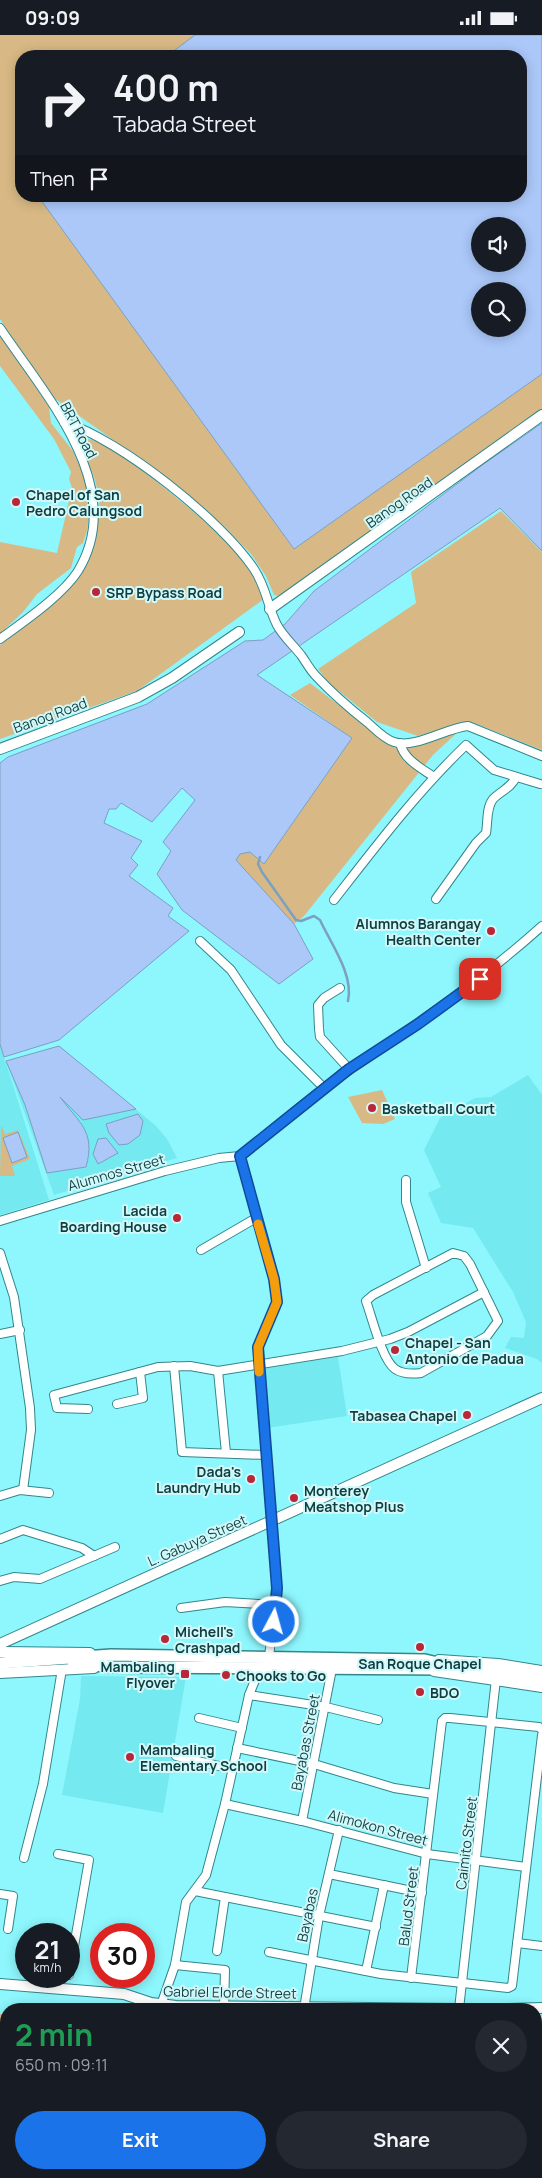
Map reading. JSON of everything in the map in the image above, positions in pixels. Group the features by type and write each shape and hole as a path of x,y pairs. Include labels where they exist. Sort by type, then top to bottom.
{"main road":[{"path":"0,1663 111,1655 270,1657 424,1665 542,1679"},
{"path":"39,1659 111,1667 332,1669 424,1665"}],"street":[{"name":"BRT Road","path":"0,328 64,423 79,450 93,496 94,509 89,541 78,571 70,581 34,613 0,639"},
{"name":"Banog Road","path":"270,609 542,415"},
{"path":"64,423 92,433 113,445 203,514 232,541 254,569 267,592 270,609 278,627 315,675 346,705 388,739 400,743 431,737 458,727 468,726 542,756"},
{"name":"Banog Road","path":"0,749 138,697 172,678 239,632"},
{"path":"400,743 406,757 434,777"},
{"path":"334,899 434,777 466,745 494,770 540,784"},
{"path":"436,899 476,843 486,833 487,812 492,800 514,783 516,777"},
{"path":"270,1657 277,1605 277,1588 265,1455 258,1347 277,1302 274,1279 240,1156 349,1069 418,1024 486,975 542,926"},
{"path":"200,941 231,971 281,1045 325,1089"},
{"path":"340,988 324,998 318,1005 319,1029 320,1037 349,1069"},
{"name":"Alumnos Street","path":"0,1221 165,1171 219,1157 240,1156"},
{"path":"406,1180 406,1202 426,1268"},
{"path":"202,1250 256,1218"},
{"path":"0,1253 14,1297 20,1330 31,1430 23,1490"},
{"path":"453,1253 464,1256 484,1292 498,1321 495,1328 487,1336 421,1373 414,1374 395,1369 389,1363 366,1301 373,1295 453,1253"},
{"path":"88,1409 57,1408 54,1395 174,1366 190,1366 218,1371 342,1351 380,1342 408,1332 484,1292"},
{"path":"0,1334 20,1330"},
{"path":"174,1366 182,1452 265,1455"},
{"path":"218,1371 226,1453"},
{"path":"117,1404 143,1399 140,1373"},
{"name":"L. Gabuya Street","path":"0,1644 542,1398"},
{"path":"0,1496 23,1490 49,1493"},
{"path":"0,1539 23,1530 82,1548 94,1556"},
{"path":"0,1581 14,1577 40,1579 115,1547"},
{"path":"181,1608 225,1602 277,1605"},
{"path":"0,1652 76,1652 111,1655"},
{"path":"424,1665 498,1664 542,1671"},
{"path":"424,1665 542,1687"},
{"path":"0,1673 111,1667"},
{"path":"162,2003 175,1965 186,1902 206,1875 225,1804 249,1695 260,1668"},
{"path":"24,1858 43,1784 62,1669"},
{"name":"Bayabas Street","path":"302,1821 332,1669"},
{"name":"Caimito Street","path":"460,2003 496,1679"},
{"path":"249,1695 326,1707 378,1719"},
{"name":"Balud Street","path":"412,1978 442,1721 445,1718 492,1722"},
{"path":"199,1719 242,1728"},
{"path":"492,1722 539,1727 542,1730"},
{"path":"269,1952 412,1978 508,1988 512,1986 542,1735"},
{"path":"237,1748 314,1764 394,1788 433,1794"},
{"path":"176,1756 232,1769"},
{"name":"Alimokon Street","path":"225,1804 339,1830 427,1854 526,1867"},
{"name":"Bayabas","path":"305,2003 310,1960 339,1830"},
{"path":"58,1854 89,1860 78,1923"},
{"path":"329,1874 422,1893"},
{"path":"366,1971 384,1885"},
{"path":"195,1891 376,1927"},
{"path":"0,1894 13,1896 8,1929"},
{"path":"217,1951 225,1897"},
{"path":"517,1943 542,1946"},
{"path":"175,1965 225,1969 224,2003"},
{"name":"Gabriel Elorde Street","path":"0,1984 15,1985"},
{"name":"Gabriel Elorde Street","path":"66,1988 124,1994 154,2003"}],"shaded area":[{"path":"0,35 203,35 182,50 15,50 15,202 42,202 294,549 542,374 542,409 280,596 274,595 266,576 251,554 223,525 165,477 50,395 0,319"},
{"path":"195,35 542,35 542,374 294,549 42,202 527,202 527,50 175,50"},
{"path":"0,333 49,407 51,423 73,451 86,482 91,505 87,531 83,543 77,547 71,568 37,594 23,612 0,634 0,542 57,553 72,488 69,479 71,472 54,439 0,366"},
{"path":"542,423 542,551 500,508 257,675 352,738 264,864 250,852 240,854 236,860 294,924 313,959 279,984 182,910 157,874 171,851 163,842 195,800 182,788 152,822 121,803 116,809 109,809 104,823 142,841 131,858 138,865 129,876 173,908 168,916 189,931 59,1040 4,1057 0,1044 0,763 8,757 147,704 245,641 263,640 285,624 314,591 481,466"},
{"path":"88,439 102,444 144,472 213,529 242,558 264,599 137,691 0,739 0,645 77,581 86,563 93,541 98,519 99,499 94,478 81,444"},
{"path":"501,511 542,552 542,750 469,721 418,736 377,722 329,683 318,669 416,603 411,572"},
{"path":"310,683 395,748 434,739 460,730 433,755 304,916 294,924 236,860 240,854 250,852 264,864 352,738 290,695"},
{"path":"0,1044 49,1200 0,1215"},
{"path":"59,1046 156,1126 167,1139 177,1158 54,1195 6,1061"},
{"path":"59,1046 136,1109 83,1120 60,1097 84,1128 89,1145 89,1155 86,1167 47,1173 25,1105 6,1061"},
{"path":"528,1075 542,1095 542,1363 537,1359 505,1348 511,1337 524,1338 526,1322 513,1292 473,1228 441,1223 428,1193 441,1187 424,1150 440,1118 475,1098 491,1097"},
{"name":"Basketball Court","path":"382,1090 395,1119 383,1124 362,1123 348,1097"},
{"path":"138,1114 143,1121 140,1135 128,1144 119,1145 109,1133 106,1124"},
{"path":"1,1125 5,1134 18,1130 30,1159 12,1166 15,1176 0,1176"},
{"path":"18,1132 27,1157 12,1163 3,1138"},
{"path":"106,1138 118,1153 98,1164 93,1154 98,1139"},
{"path":"338,1357 347,1416 267,1428 262,1369"},
{"name":"Mambaling Elementary School","path":"81,1676 186,1677 163,1813 62,1795 80,1699"}],"waterway":[{"path":"260,857 258,864 262,872 296,920 301,921 314,916 320,920 345,970 349,991 348,1001"}],"slow traffic":[{"path":"258,1224 274,1279 277,1302 274,1313 258,1347 259,1372"}],"place":[{"name":"Chapel of San Pedro Calungsod","path":"16,502"},
{"name":"SRP Bypass Road","path":"96,592"},
{"name":"Alumnos Barangay Health Center","path":"491,931"},
{"name":"Basketball Court","path":"372,1108"},
{"name":"Lacida Boarding House","path":"177,1218"},
{"name":"Chapel - San Antonio de Padua","path":"395,1350"},
{"name":"Tabasea Chapel","path":"467,1415"},
{"name":"Dada's Laundry Hub","path":"251,1479"},
{"name":"Monterey Meatshop Plus","path":"294,1498"},
{"name":"Michell's Crashpad","path":"165,1639"},
{"name":"San Roque Chapel","path":"420,1647"},
{"name":"Mambaling Flyover","path":"185,1674"},
{"name":"Chooks to Go","path":"226,1675"},
{"name":"BDO","path":"420,1692"},
{"name":"Mambaling Elementary School","path":"130,1757"}],"route":[{"path":"274,1622 277,1588 259,1383 258,1347 274,1313 277,1302 274,1279 240,1156 349,1069 375,1054 480,979"}]}
